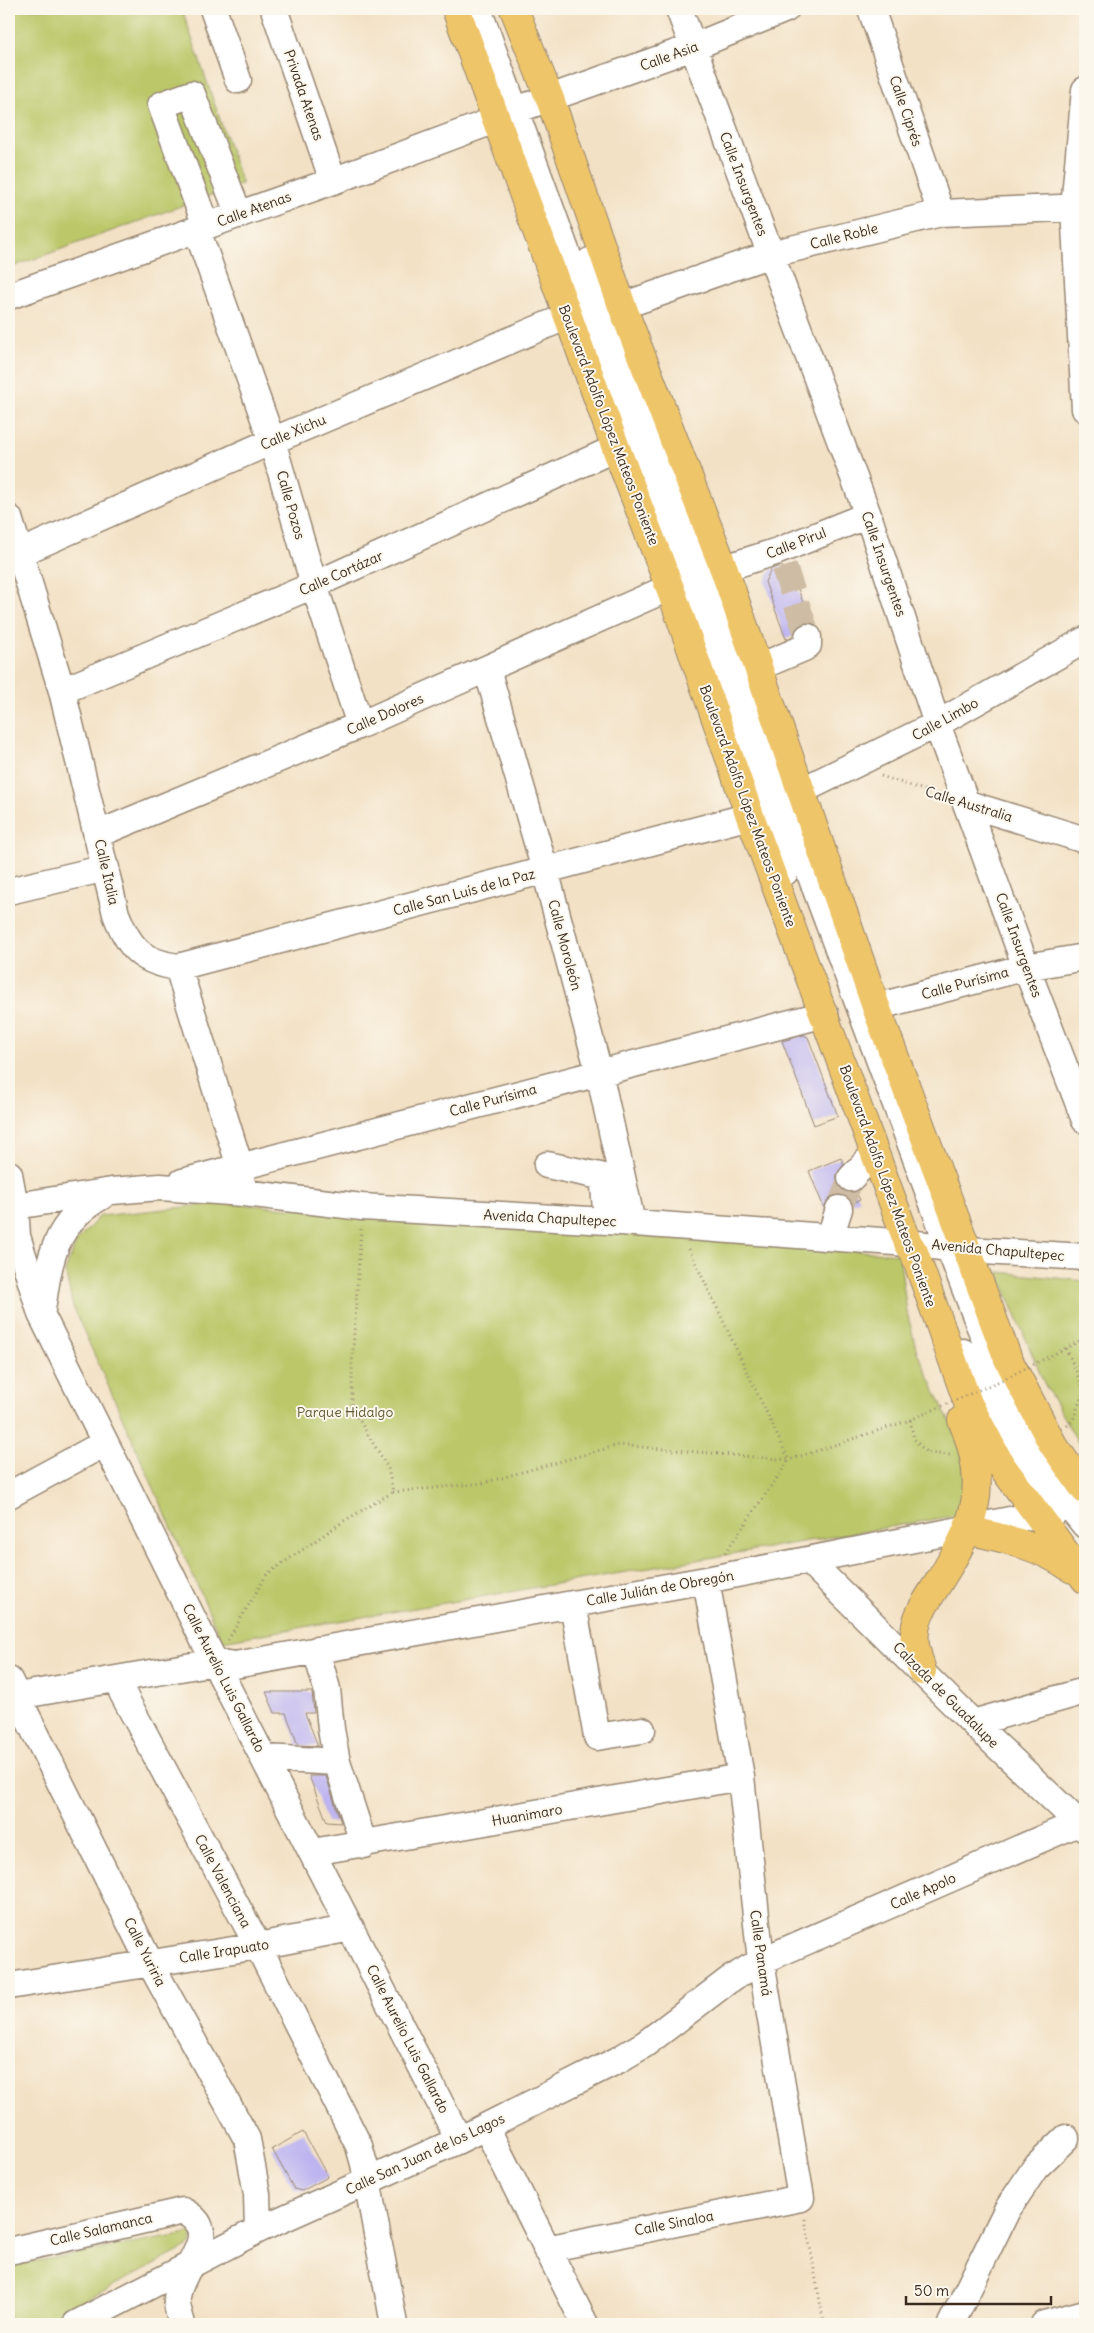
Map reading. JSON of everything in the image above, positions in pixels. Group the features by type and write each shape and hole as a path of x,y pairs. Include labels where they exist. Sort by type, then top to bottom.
{"main road":[{"name":"Boulevard Adolfo López Mateos Poniente","path":"456,9 524,108 622,306 696,578 774,805 825,1014 875,1153 915,1246 968,1403 1001,1465 1069,1509"},
{"name":"Boulevard Adolfo López Mateos Poniente","path":"514,9 524,108 568,316 616,448 696,578 759,666 774,805 876,1007 958,1248 1008,1359 1052,1443 1085,1580"},
{"path":"915,1246 915,1303 927,1338 968,1433 978,1481 973,1517 958,1552 927,1600 917,1622 914,1646 922,1671"},
{"path":"967,1530 1018,1542 1043,1552 1085,1580"}],"street":[{"path":"213,9 238,80"},
{"name":"Privada Atenas","path":"274,9 333,181"},
{"path":"478,9 524,108 696,578 774,805 915,1246"},
{"path":"497,9 524,108"},
{"name":"Calle Insurgentes","path":"679,9 868,515 937,724 968,804 1026,967 1085,1120"},
{"name":"Calle Asia","path":"524,108 693,47 786,9"},
{"name":"Calle Ciprés","path":"871,9 941,212"},
{"path":"1085,90 1080,207 1085,409"},
{"name":"Calle Pozos","path":"239,215 192,94 161,105 272,441 314,585 360,725"},
{"name":"Calle Atenas","path":"9,296 333,181 524,108"},
{"name":"Calle Roble","path":"622,306 771,254 941,212 1080,207"},
{"name":"Calle Xichu","path":"18,571 272,441 568,316"},
{"name":"Calle Cortázar","path":"62,691 314,585 616,448"},
{"name":"Calle Pirul","path":"696,578 781,559 868,515"},
{"name":"Calle Italia","path":"9,518 18,571 62,691 116,914 124,933 135,950 151,962 178,967"},
{"name":"Calle Dolores","path":"98,834 360,725 696,578"},
{"path":"759,666 804,648 808,645 808,637"},
{"name":"Calle Limbo","path":"774,805 937,724 1085,640"},
{"name":"Calle Moroleón","path":"487,669 545,870 599,1072 620,1222"},
{"name":"Calle Australia","path":"968,804 1085,840"},
{"path":"774,805 958,1248 1008,1399 1069,1509 1085,1557"},
{"name":"Calle San Luís de la Paz","path":"178,967 545,870 774,805"},
{"path":"9,892 106,868"},
{"name":"Calle Purísima","path":"876,1007 1026,967 1085,957"},
{"path":"178,967 240,1167 244,1193"},
{"name":"Calle Purísima","path":"160,1188 825,1014"},
{"path":"851,1178 875,1153"},
{"path":"547,1165 600,1176 620,1222"},
{"name":"Calle Aurelio Luis Gallardo","path":"9,1174 17,1236 41,1314 105,1443 224,1668 265,1758 459,2140"},
{"name":"Avenida Chapultepec","path":"12,1207 112,1191 160,1188 244,1193 362,1207 678,1226 830,1237 915,1246 1085,1257"},
{"path":"41,1314 53,1252 64,1227 81,1209 112,1191"},
{"path":"830,1237 838,1208"},
{"path":"9,1495 105,1443"},
{"name":"Calle Julián de Obregón","path":"224,1668 706,1580 1069,1509"},
{"name":"Calzada de Guadalupe","path":"808,1560 922,1671 973,1724 1083,1824"},
{"name":"Calle Panamá","path":"706,1580 741,1777 761,1961 801,2198"},
{"path":"573,1604 597,1736 642,1730"},
{"path":"316,1650 327,1690 331,1729 338,1762 364,1844"},
{"path":"14,1700 122,1692 224,1668"},
{"path":"14,1700 224,1668"},
{"path":"973,1724 1085,1690"},
{"name":"Calle Valenciana","path":"122,1692 258,1946 359,2146 394,2324"},
{"name":"Calle Yuriria","path":"14,1700 150,1963 247,2139 258,2194 258,2230"},
{"path":"265,1758 338,1762"},
{"name":"Huanimaro","path":"313,1852 741,1777"},
{"name":"Calle Apolo","path":"761,1961 1083,1824"},
{"name":"Calle Irapuato","path":"9,1986 258,1946 351,1928"},
{"name":"Calle San Juan de los Lagos","path":"76,2324 258,2230 486,2127 645,2044 729,1980 761,1961"},
{"path":"486,2127 585,2324"},
{"path":"951,2324 1007,2210 1035,2168 1066,2138"},
{"name":"Calle Sinaloa","path":"546,2248 801,2198"},
{"name":"Calle Salamanca","path":"9,2251 183,2211 193,2216 200,2227 202,2241 187,2268"},
{"path":"182,2324 177,2298 187,2268"},
{"path":"1044,2324 1085,2313"}],"path":[{"name":"Calle Australia","path":"853,767 968,804"},
{"path":"362,1207 352,1364 352,1408 388,1468 393,1492"},
{"path":"678,1226 789,1460"},
{"path":"224,1668 267,1574 344,1521 393,1492 483,1484 619,1445 789,1460 910,1420 1002,1380 1085,1338"},
{"path":"1052,1443 1073,1420 1084,1390 1066,1348"},
{"path":"910,1420 914,1439 927,1453 974,1457"},
{"path":"706,1580 789,1460"},
{"path":"801,2198 824,2324"}],"green space":[{"path":"9,9 182,9 242,184 9,268"},
{"name":"Parque Hidalgo","path":"222,1203 899,1254 907,1312 917,1352 961,1446 966,1490 960,1515 222,1641 73,1307 65,1271 77,1241 100,1216"},
{"path":"998,1272 1085,1281 1085,1455 1044,1383"},
{"path":"192,2233 191,2245 40,2324 9,2324 9,2266"}],"building":[{"path":"781,566 792,572 810,622 800,624 793,636 786,639 765,582 771,569"},
{"path":"804,1035 808,1037 838,1116 814,1125 782,1041"},
{"path":"841,1158 844,1164 837,1174 837,1183 840,1188 847,1192 856,1192 860,1200 852,1203 844,1195 835,1194 829,1198 824,1208 809,1171"},
{"path":"266,1692 312,1692 314,1713 305,1713 318,1746 298,1745 286,1713 275,1713"},
{"path":"309,1776 326,1776 341,1823 327,1822"},
{"path":"303,2132 328,2177 302,2191 294,2189 272,2149"}],"tunnel":[{"path":"784,567 808,637"},
{"path":"839,1209 851,1178"}]}
